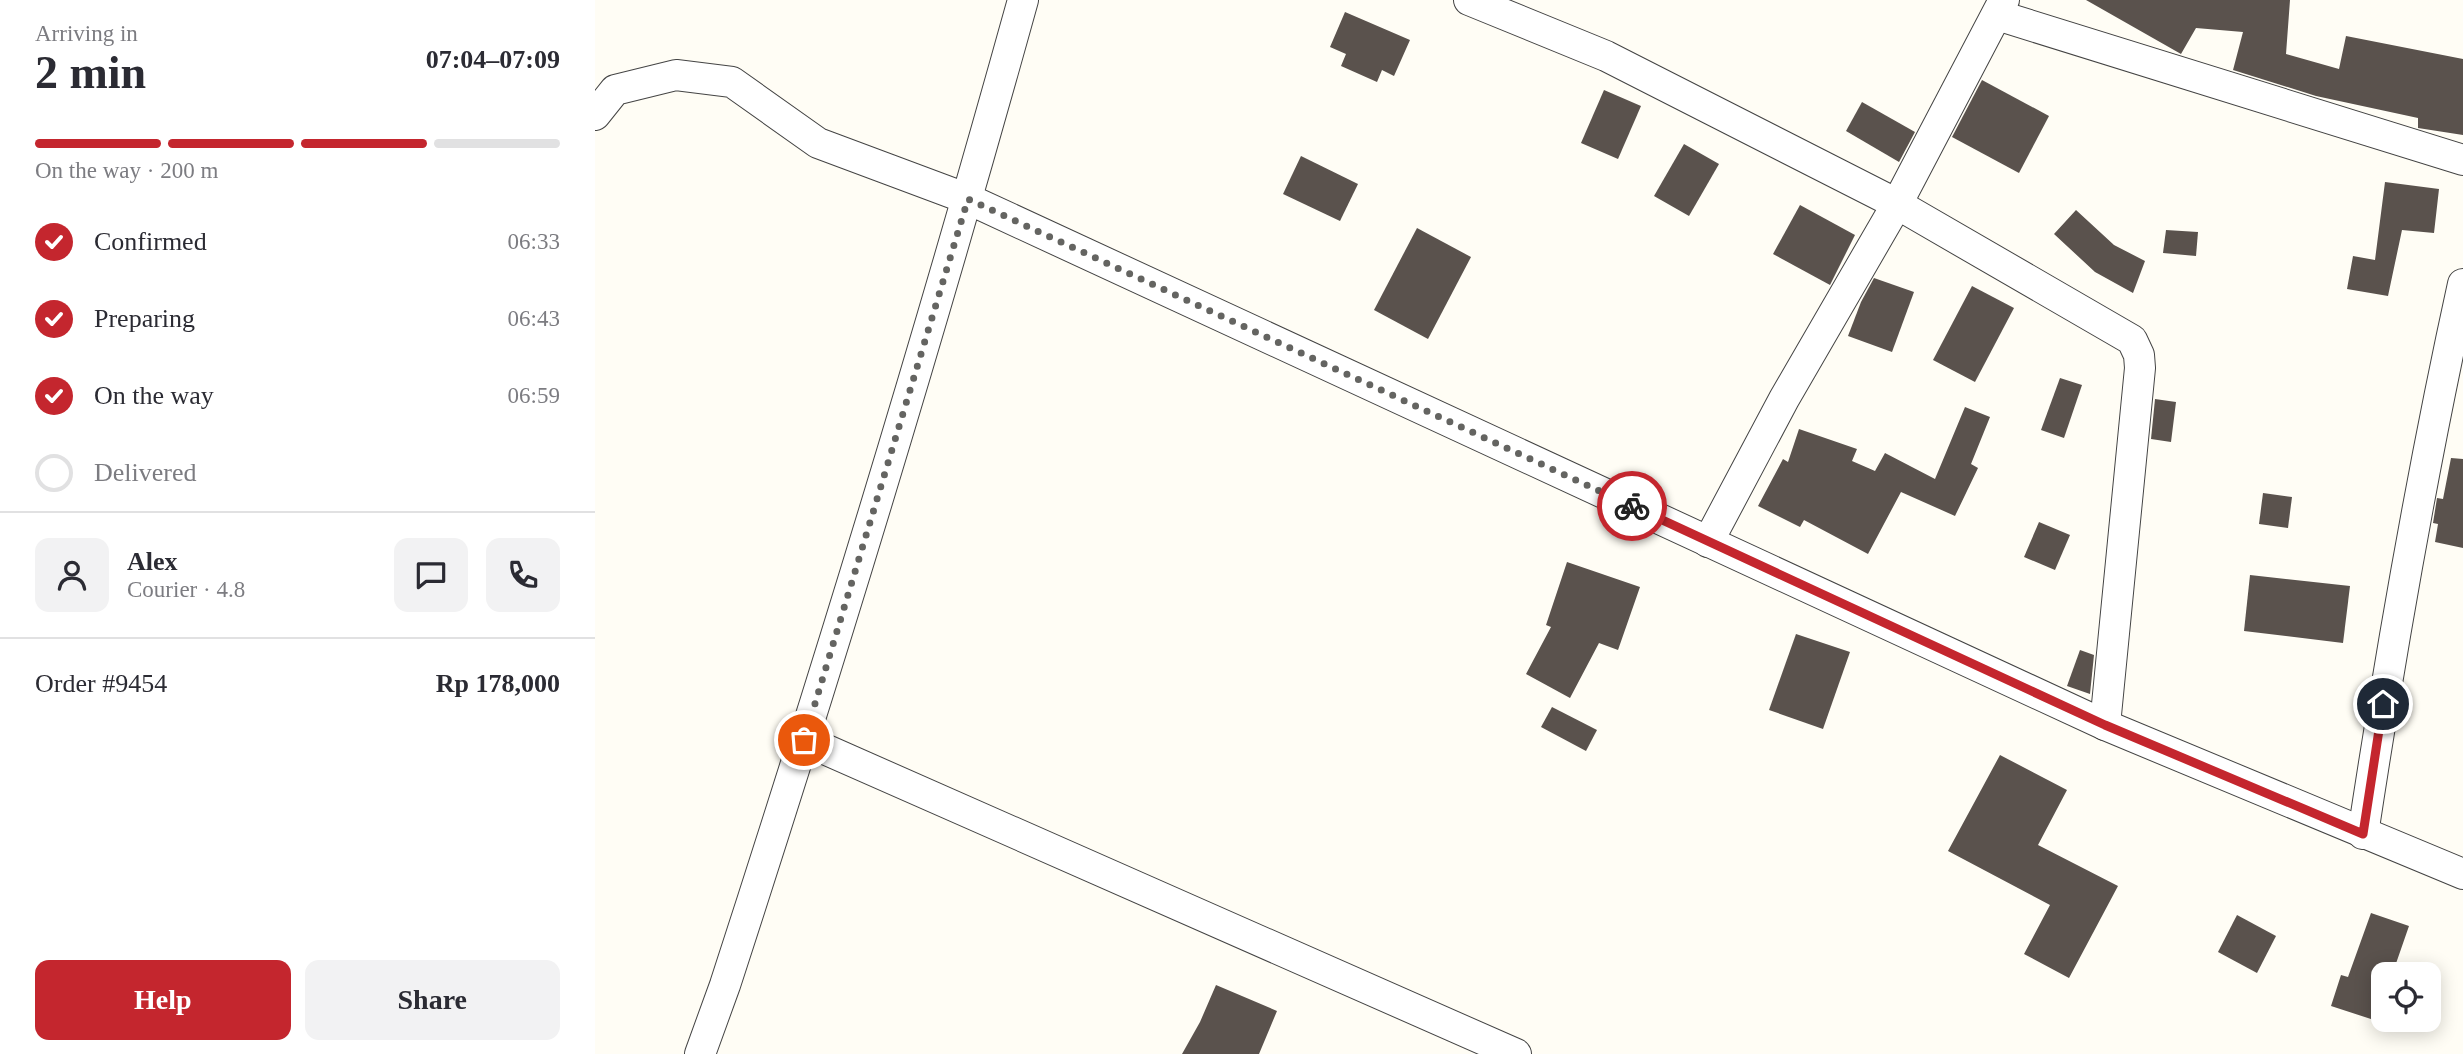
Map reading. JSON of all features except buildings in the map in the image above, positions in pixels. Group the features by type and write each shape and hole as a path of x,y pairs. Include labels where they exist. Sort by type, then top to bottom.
{"street":[{"path":"700,1054 804,740 968,199 1023,0"},
{"path":"1469,0 1605,56 1897,204 2132,340 2136,346 2140,368 2105,725"},
{"path":"1708,542 1784,399 1897,204 2000,8 2463,160"},
{"path":"595,115 615,90 676,75 732,82 818,143 968,199 2105,725 2463,874"},
{"path":"2363,834 2406,569 2430,437 2463,284"},
{"path":"804,740 1516,1054"}],"way so far":[{"path":"804,740 862,556 968,199 1632,506"}],"route":[{"path":"1632,506 2105,725 2363,834 2383,704"}]}
